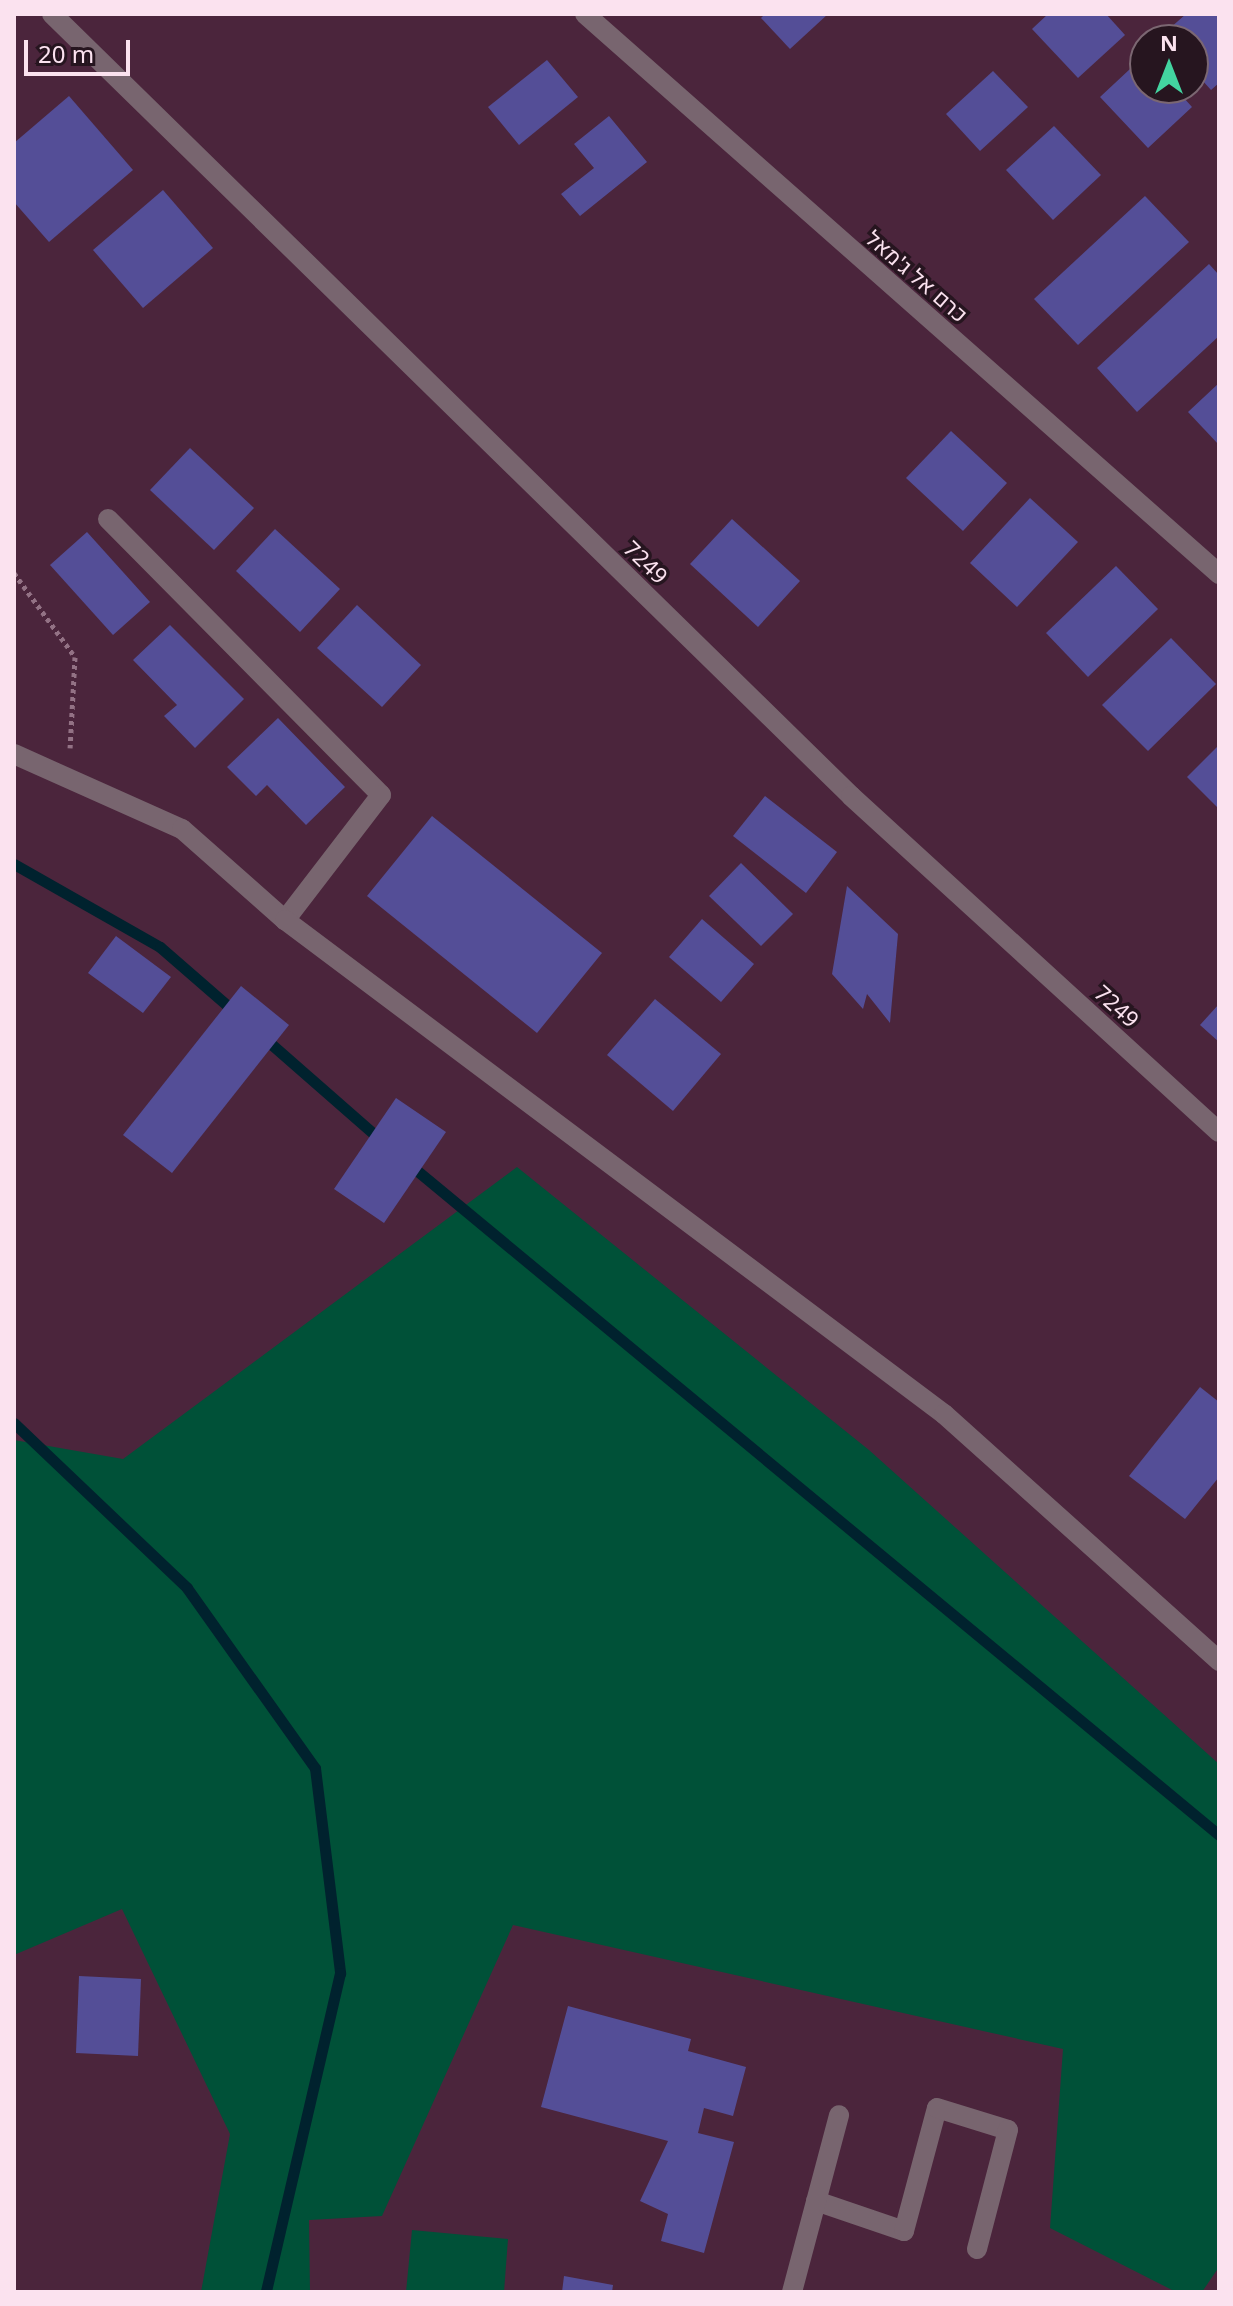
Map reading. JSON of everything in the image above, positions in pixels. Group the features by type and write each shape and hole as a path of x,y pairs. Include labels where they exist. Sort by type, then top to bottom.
{"street":[{"name":"7249","path":"52,14 851,796 1219,1132"},
{"name":"כרם אל ג'מאל","path":"585,14 1219,574"},
{"path":"108,519 381,795 285,920"},
{"path":"14,754 182,829 285,920 944,1414 1219,1661"},
{"path":"816,2201 904,2231 937,2108 1008,2130 977,2249"},
{"path":"792,2292 839,2115"}],"path":[{"path":"14,573 75,657 69,779"}],"green space":[{"path":"517,1167 869,1450 1219,1764 1219,2267 1202,2292 1176,2292 1050,2228 1063,2049 513,1925 382,2216 309,2220 310,2292 201,2292 230,2134 122,1909 14,1955 14,1440 123,1459"},
{"path":"412,2230 508,2239 504,2292 406,2292"}],"building":[{"path":"765,14 828,14 790,49 761,18"},
{"path":"1048,14 1106,14 1125,35 1078,78 1032,29"},
{"path":"1186,14 1219,14 1219,83 1211,90 1209,24 1175,24"},
{"path":"547,60 578,97 519,145 488,107"},
{"path":"1129,70 1129,104 1189,104 1192,107 1148,148 1100,97"},
{"path":"993,71 1028,107 980,151 946,114"},
{"path":"69,96 133,170 49,242 14,202 14,143"},
{"path":"609,116 647,162 580,216 561,194 594,168 574,144"},
{"path":"1054,126 1101,175 1053,220 1006,170"},
{"path":"163,190 213,248 143,308 93,250"},
{"path":"1145,196 1189,242 1078,345 1034,299"},
{"path":"1209,264 1219,275 1219,336 1137,412 1097,368"},
{"path":"1219,383 1219,445 1188,412"},
{"path":"951,431 1007,483 963,531 906,478"},
{"path":"190,448 254,508 214,550 150,490"},
{"path":"1030,498 1078,542 1017,607 970,563"},
{"path":"732,519 800,581 758,627 690,564"},
{"path":"275,529 340,589 300,632 236,571"},
{"path":"87,532 150,602 113,635 50,565"},
{"path":"1116,566 1158,609 1088,677 1046,633"},
{"path":"357,605 421,665 382,707 317,648"},
{"path":"170,625 244,699 195,748 164,716 177,705 133,660"},
{"path":"1171,638 1216,684 1148,751 1102,705"},
{"path":"278,718 345,787 306,825 267,785 256,796 227,767"},
{"path":"1219,745 1219,809 1187,777"},
{"path":"765,796 837,852 806,893 733,836"},
{"path":"432,816 602,953 537,1033 367,896"},
{"path":"741,863 793,914 761,946 709,896"},
{"path":"847,886 898,934 890,1023 867,994 863,1009 832,974"},
{"path":"702,919 754,964 721,1002 669,957"},
{"path":"116,936 171,977 143,1013 88,973"},
{"path":"241,986 289,1025 172,1173 123,1135"},
{"path":"655,999 721,1054 673,1111 607,1055"},
{"path":"1219,1004 1219,1042 1200,1025"},
{"path":"396,1098 446,1132 384,1223 334,1189"},
{"path":"1200,1387 1219,1402 1219,1477 1185,1519 1129,1476"},
{"path":"79,1976 141,1979 138,2056 76,2053"},
{"path":"568,2006 691,2039 688,2051 746,2067 733,2116 704,2108 698,2133 734,2142 704,2253 661,2241 668,2214 640,2201 668,2141 541,2107"},
{"path":"564,2276 613,2285 612,2292 562,2292"}],"waterway":[{"path":"14,864 160,947 237,1014"},
{"path":"262,1036 381,1140"},
{"path":"409,1164 1219,1835"},
{"path":"14,1423 187,1588 315,1768 340,1973 266,2292"}]}
